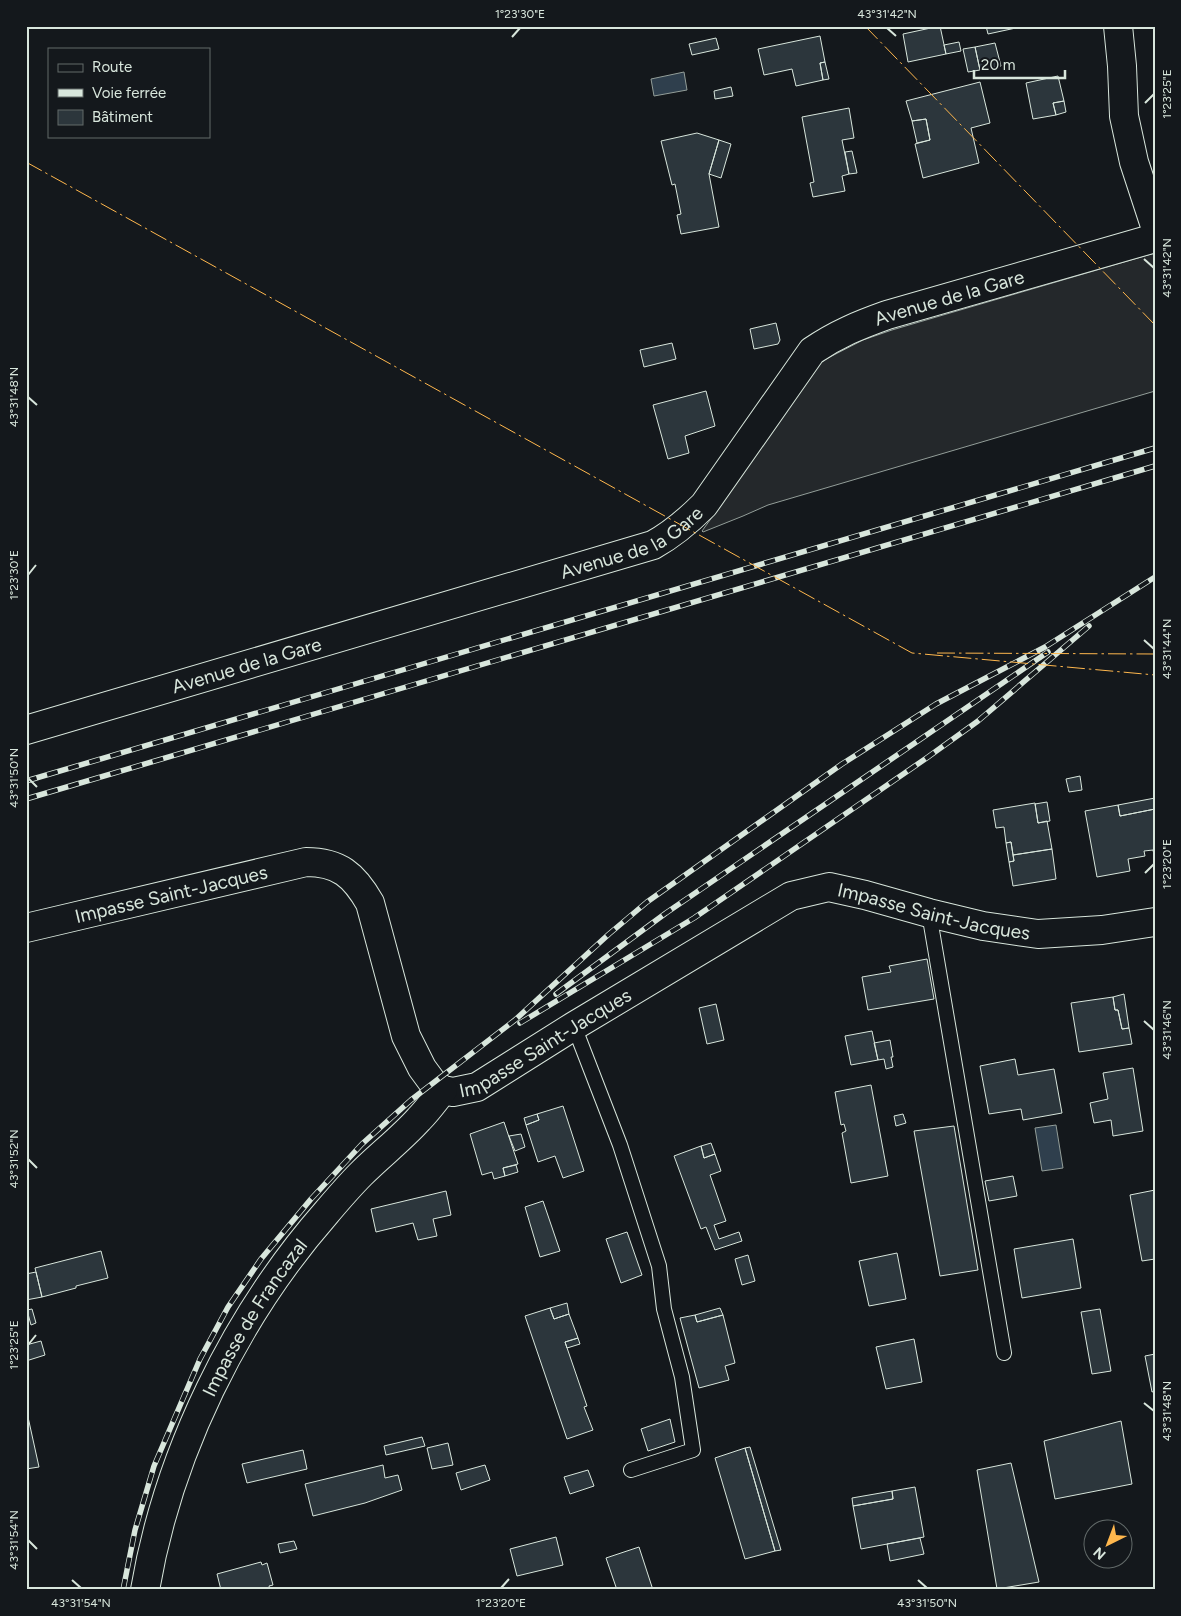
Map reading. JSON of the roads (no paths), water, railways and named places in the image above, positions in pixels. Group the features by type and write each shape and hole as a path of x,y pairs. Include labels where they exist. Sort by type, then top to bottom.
{"street":[{"path":"1118,26 1124,116 1134,162 1155,226"},
{"name":"Avenue de la Gare","path":"26,730 653,545 683,526 704,505 812,351 836,335 887,315 1155,238"},
{"name":"Impasse Saint-Jacques","path":"26,928 306,862 320,862 335,866 347,873 360,886 370,903 406,1036 422,1068 433,1083 442,1090 453,1092 478,1087 574,1026 791,896 829,887 983,926 1038,934 1102,930 1155,922"},
{"name":"Impasse de Francazal","path":"144,1590 150,1558 172,1482 203,1404 263,1296 288,1260 325,1214 360,1175 420,1119 442,1090"}],"lane":[{"path":"929,913 1004,1353"},
{"path":"574,1026 620,1145 659,1266 664,1309 682,1377 693,1450 631,1470"}],"water":[{"path":"684,72 687,90 654,96 651,79"},
{"path":"1056,1125 1063,1168 1042,1171 1035,1128"}],"railway":[{"path":"26,781 1155,448"},
{"path":"26,799 1155,466"},
{"path":"123,1590 135,1530 154,1466 200,1359 228,1307 261,1259 311,1199 362,1144 411,1100 515,1020 647,902 842,764 936,704 1045,647 1155,577"},
{"path":"520,1023 694,918 928,757 978,721 1089,626"},
{"path":"556,994 666,913 1048,652"}]}
